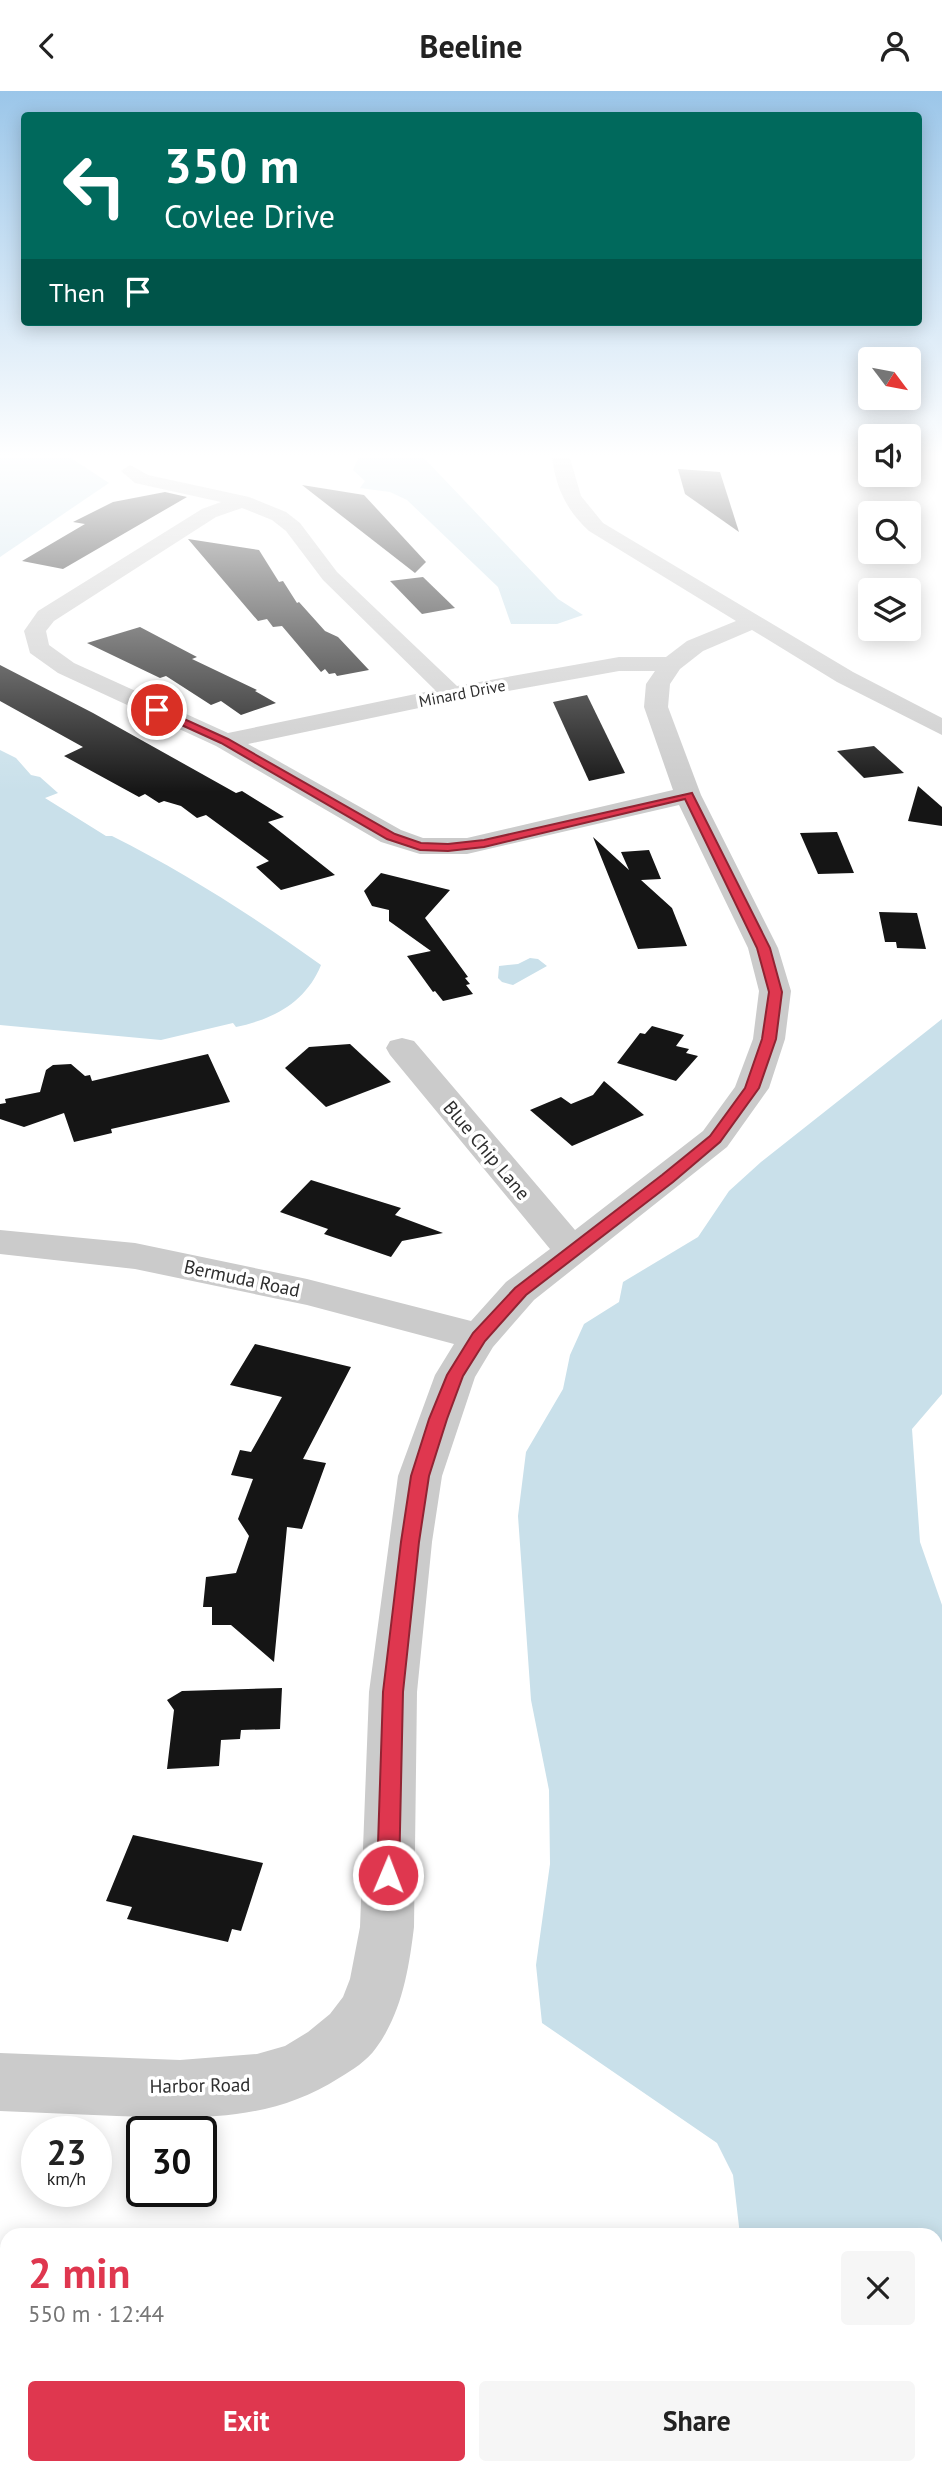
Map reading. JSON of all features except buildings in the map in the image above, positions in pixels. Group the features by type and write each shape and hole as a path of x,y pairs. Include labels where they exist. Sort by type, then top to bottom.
{"street":[{"path":"117,569 46,616 35,631 38,648 66,668 225,741 391,836 420,846 448,848 484,843 688,795"},
{"path":"325,569 452,694"},
{"path":"667,569 845,677 942,728"},
{"path":"683,655 755,621"},
{"name":"Minard Drive","path":"225,741 452,694 683,655"},
{"name":"Harbor Road","path":"0,2082 209,2089 247,2087 280,2080 311,2066 356,2028 371,2002 382,1963 387,1927 393,1692 420,1476 455,1375 479,1337 520,1291 715,1139 752,1088 769,1039 775,992 763,948 688,795 656,707 659,684 683,655"},
{"name":"Blue Chip Lane","path":"402,1048 572,1251"},
{"name":"Bermuda Road","path":"0,1243 135,1256 307,1292 479,1337"}],"water":[{"path":"479,569 530,569 558,599 583,615 557,624 511,624 498,587"},
{"path":"0,750 16,758 31,775 40,777 58,793 45,798 106,836 112,836 193,880 321,965 307,989 298,999 276,1014 250,1024 236,1027 233,1023 161,1040 0,1025"},
{"path":"530,958 538,959 547,966 513,985 498,978 499,966 518,964"},
{"path":"942,1019 942,1394 912,1429 920,1542 942,1605 942,2228 739,2228 733,2175 717,2143 542,2023 536,1965 550,1864 549,1790 531,1700 518,1516 526,1452 563,1389 570,1355 584,1324 619,1302 623,1282 698,1237 729,1191 761,1162"}],"route":[{"path":"157,710 225,741 391,836 420,846 448,848 484,843 688,795 763,948 775,992 769,1039 752,1088 715,1139 520,1291 479,1337 455,1375 420,1476 410,1542 393,1692 388,1875"}]}
